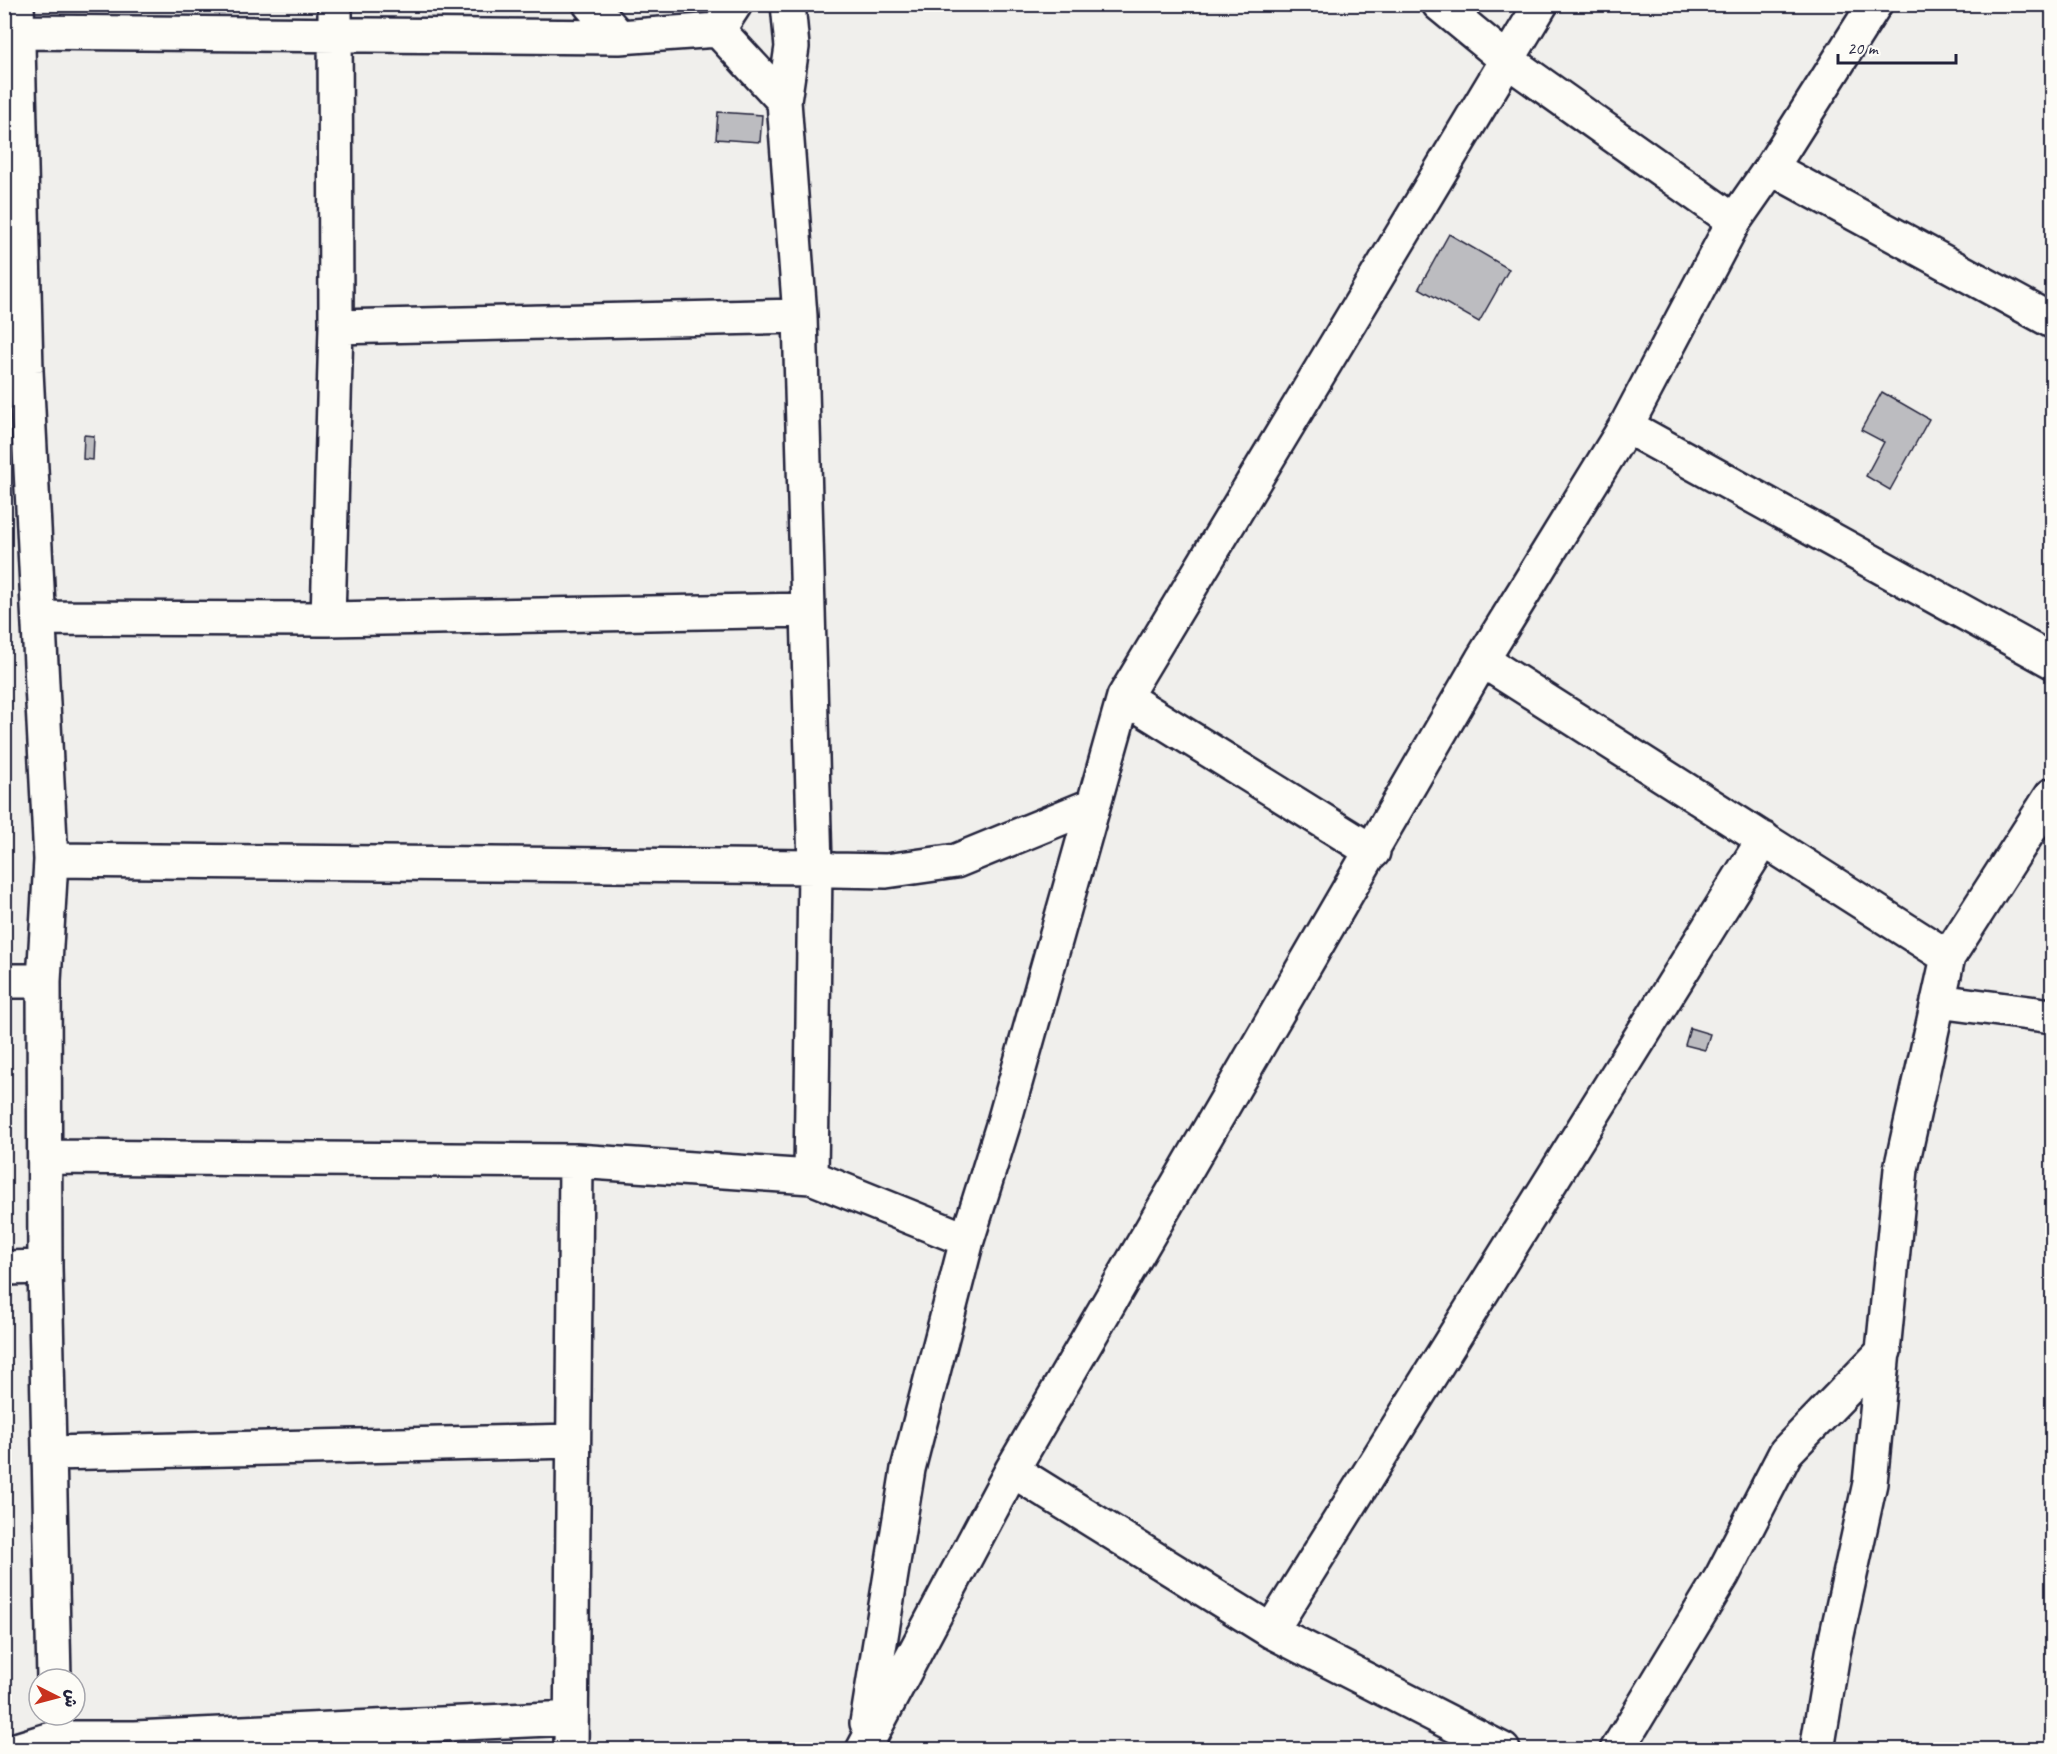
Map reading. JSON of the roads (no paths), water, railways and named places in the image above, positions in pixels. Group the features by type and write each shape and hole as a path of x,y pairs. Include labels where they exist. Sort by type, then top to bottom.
{"street":[{"path":"590,4 619,37"},
{"path":"788,4 792,47 784,101 800,316 815,867 811,1177"},
{"path":"1439,4 1507,60 1734,221"},
{"path":"862,1749 908,1469 967,1240 1004,1122 1124,697 1541,4"},
{"path":"862,1749 1012,1470 1482,660 1626,426 1734,221 1771,168 1875,4"},
{"path":"54,1667 51,1453 45,1267 44,981 51,860 39,618 15,371 18,18 335,20 619,37 727,17 784,101"},
{"path":"328,619 336,327 335,20"},
{"path":"1771,168 2052,321"},
{"path":"336,327 800,316"},
{"path":"1626,426 2052,661"},
{"path":"39,618 328,619 807,610"},
{"path":"1482,660 1948,957"},
{"path":"1124,697 1372,852"},
{"path":"1817,1749 1833,1653 1870,1483 1901,1169 1948,957 2052,795"},
{"path":"51,860 815,867 886,872 956,861 1093,805"},
{"path":"1271,1631 1764,839"},
{"path":"4,981 44,981"},
{"path":"1938,1001 2052,1016"},
{"path":"46,1157 576,1161 811,1177 967,1240"},
{"path":"63,1727 147,1737 571,1734 576,1161"},
{"path":"4,1268 45,1267"},
{"path":"1617,1749 1722,1576 1786,1452 1884,1351"},
{"path":"51,1453 573,1441"},
{"path":"1012,1470 1271,1631 1503,1749"},
{"path":"16,1749 53,1727"}]}
